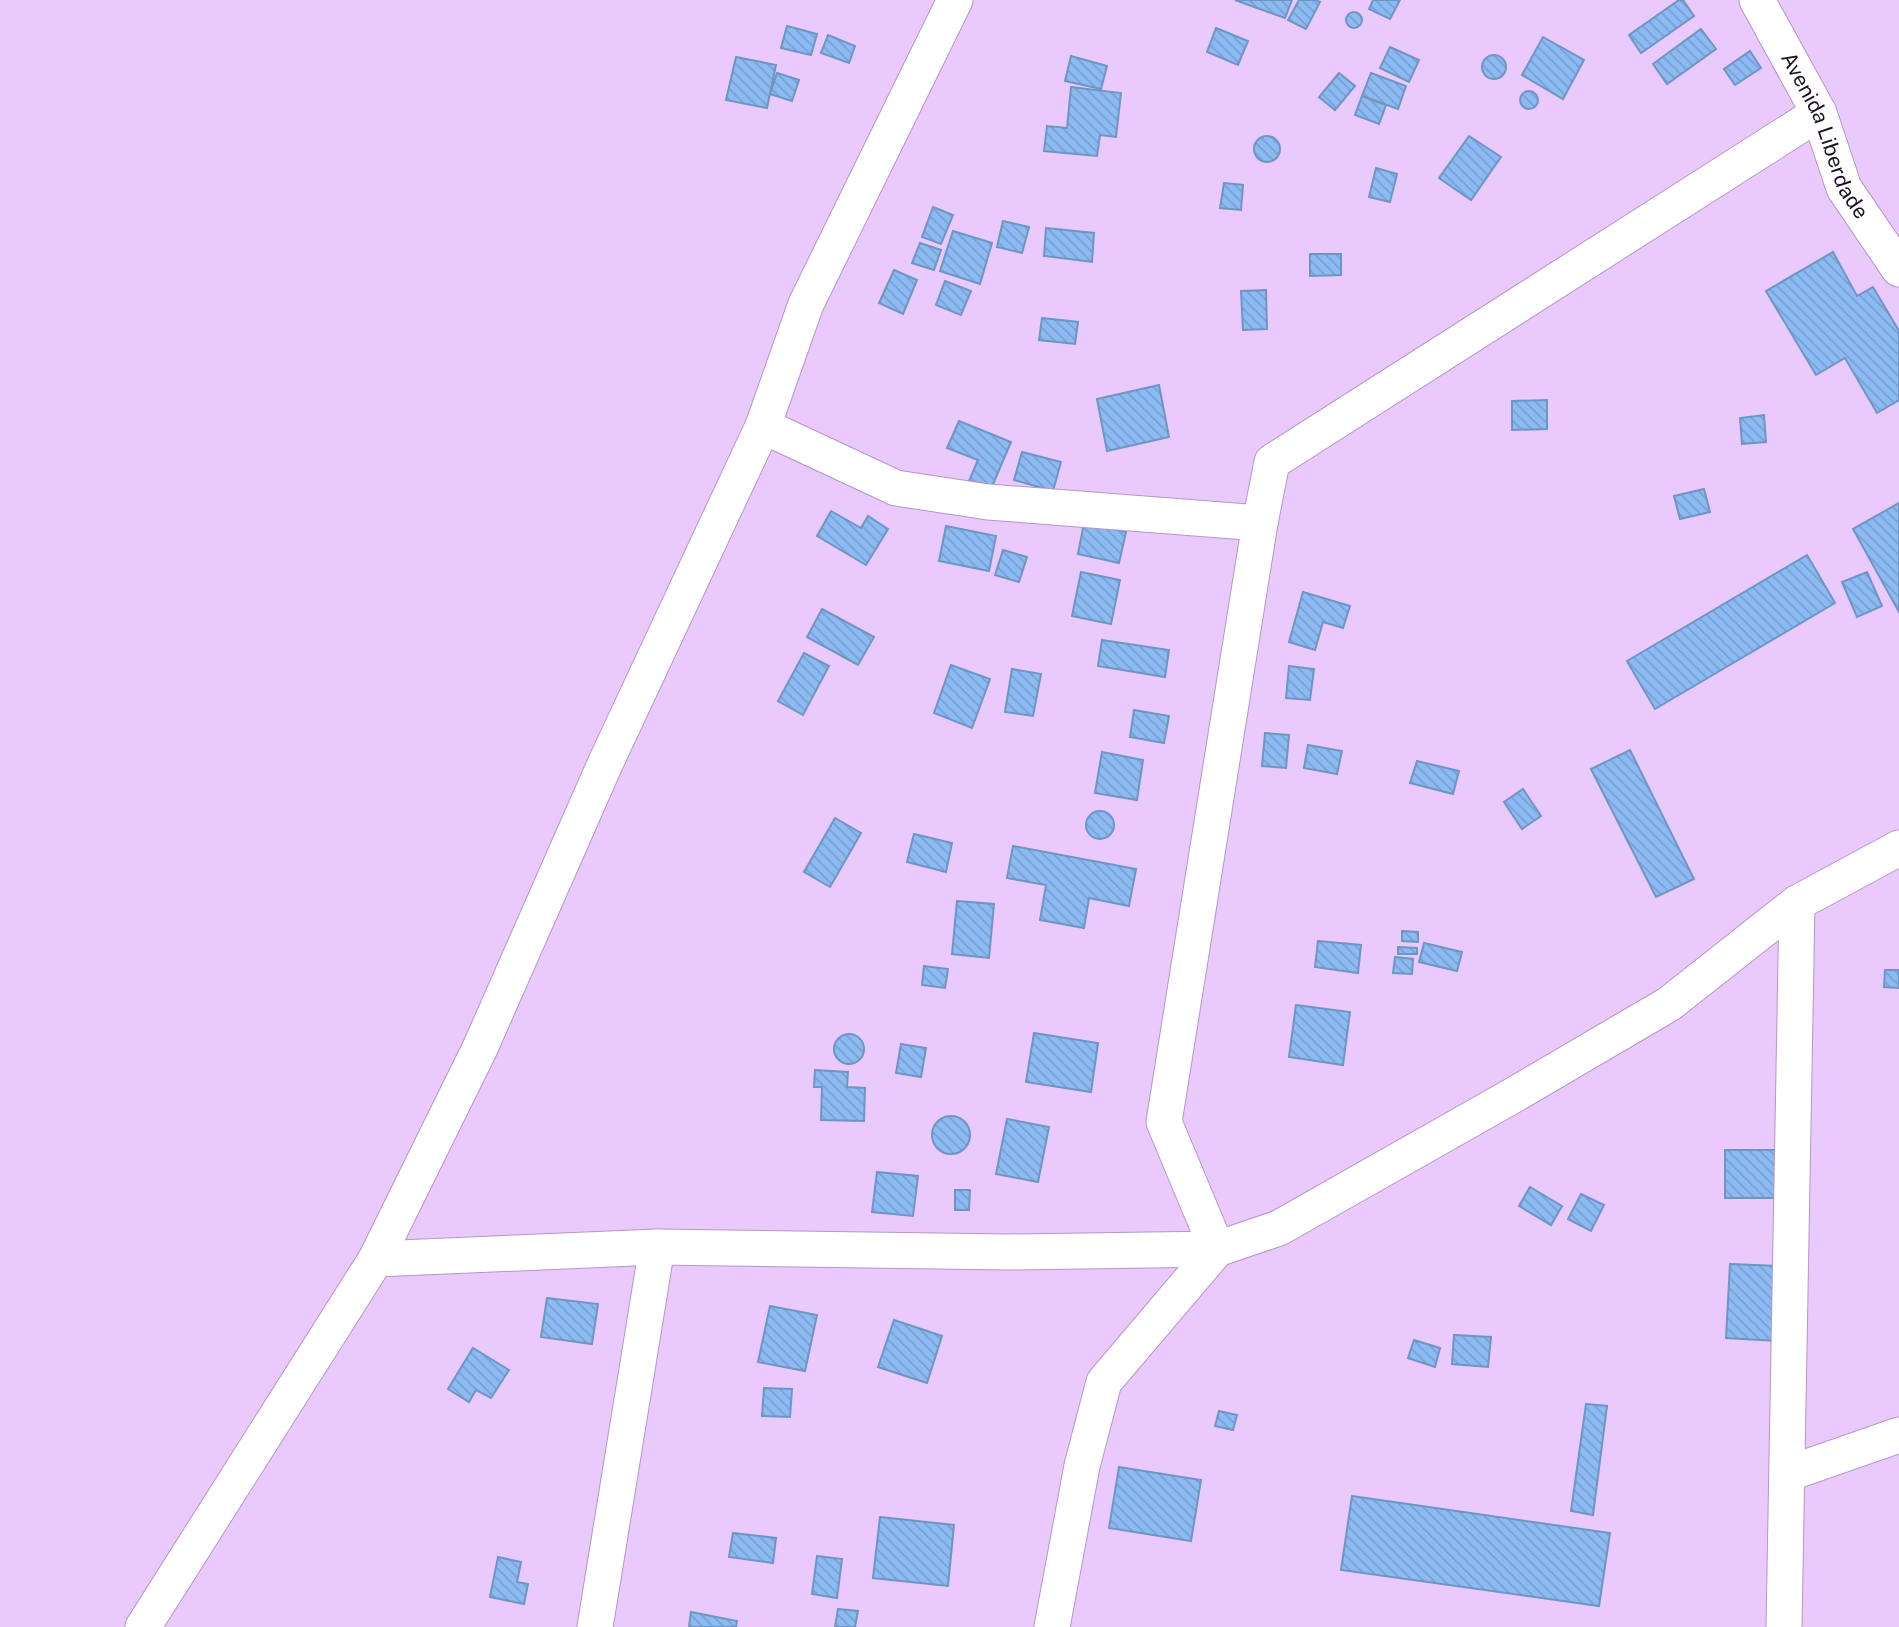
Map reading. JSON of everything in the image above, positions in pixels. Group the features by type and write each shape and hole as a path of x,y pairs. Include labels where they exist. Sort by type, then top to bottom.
{"street":[{"path":"143,1627 376,1259 480,1048 605,764 763,426 806,304 955,0"},
{"name":"Avenida Liberdade","path":"1757,0 1819,113 1844,188 1888,227 1899,269"},
{"path":"1217,1249 1164,1122 1272,462 1819,113"},
{"path":"763,426 896,488 988,502 1260,523"},
{"path":"376,1259 657,1247 1008,1252 1217,1249 1279,1228 1669,1004 1797,903 1899,848"},
{"path":"1784,1627 1797,903"},
{"path":"595,1627 657,1247"},
{"path":"1052,1627 1082,1466 1104,1382 1217,1249"},
{"path":"1787,1474 1899,1435"}],"building":[{"path":"1235,0 1292,0 1285,18"},
{"path":"1299,0 1320,2 1306,29 1288,20"},
{"path":"1373,0 1400,0 1390,19 1369,9"},
{"path":"1679,0 1683,0 1694,16 1641,53 1629,35"},
{"path":"1354,12 1360,14 1360,26 1354,28 1348,26 1346,20 1348,14"},
{"path":"787,26 817,34 811,55 781,48"},
{"path":"1216,28 1248,41 1238,65 1207,52"},
{"path":"1701,29 1716,49 1667,84 1653,64"},
{"path":"828,35 855,46 849,63 821,53"},
{"path":"1543,37 1584,60 1563,99 1522,75"},
{"path":"1390,47 1419,60 1409,82 1380,68"},
{"path":"1750,51 1761,68 1735,85 1724,69"},
{"path":"1494,55 1502,59 1506,67 1502,75 1494,79 1486,75 1482,67 1486,59"},
{"path":"1071,56 1107,66 1101,89 1065,81"},
{"path":"736,57 776,65 767,108 726,100"},
{"path":"777,73 799,80 792,101 770,94"},
{"path":"1339,73 1355,86 1335,110 1319,97"},
{"path":"1371,73 1406,86 1398,109 1362,96"},
{"path":"1071,87 1121,93 1116,137 1100,135 1097,156 1044,151 1047,126 1067,128"},
{"path":"1529,91 1535,94 1538,100 1535,106 1529,109 1523,106 1520,100 1523,94"},
{"path":"1362,96 1386,105 1379,124 1355,115"},
{"path":"1267,136 1277,139 1280,149 1277,159 1267,162 1257,159 1254,149 1257,139"},
{"path":"1469,136 1501,157 1471,200 1439,178"},
{"path":"1376,168 1397,174 1390,202 1369,197"},
{"path":"1224,183 1243,185 1241,210 1220,208"},
{"path":"933,207 953,215 941,244 922,237"},
{"path":"1003,221 1029,227 1022,253 997,247"},
{"path":"1046,228 1094,233 1092,262 1044,256"},
{"path":"953,231 992,243 980,284 940,271"},
{"path":"920,243 941,250 934,270 912,263"},
{"path":"1833,252 1857,296 1873,287 1899,331 1899,400 1877,413 1845,358 1816,375 1766,291"},
{"path":"1310,254 1341,254 1341,275 1310,276"},
{"path":"894,270 917,280 903,314 879,303"},
{"path":"945,281 971,291 961,315 936,305"},
{"path":"1266,290 1267,329 1243,330 1241,291"},
{"path":"1042,318 1078,322 1075,344 1039,340"},
{"path":"1159,385 1169,437 1107,451 1097,399"},
{"path":"1547,400 1547,429 1512,430 1512,401"},
{"path":"1764,415 1766,442 1742,444 1740,418"},
{"path":"959,421 1011,442 991,489 969,481 978,460 947,448"},
{"path":"1022,452 1061,462 1053,491 1014,480"},
{"path":"1704,489 1710,512 1680,519 1674,496"},
{"path":"1899,503 1899,612 1853,529"},
{"path":"831,511 861,528 868,516 888,529 866,565 817,536"},
{"path":"1084,523 1126,532 1119,563 1078,554"},
{"path":"946,526 996,536 989,571 939,561"},
{"path":"1003,550 1027,557 1019,582 995,575"},
{"path":"1807,555 1835,603 1655,709 1627,661"},
{"path":"1081,572 1120,580 1111,624 1072,616"},
{"path":"1867,572 1882,606 1857,617 1842,582"},
{"path":"1303,592 1350,606 1343,628 1323,622 1315,650 1289,642"},
{"path":"822,609 874,637 858,665 807,637"},
{"path":"1102,640 1169,650 1165,677 1098,666"},
{"path":"804,653 829,666 803,715 778,701"},
{"path":"951,665 990,679 972,728 934,713"},
{"path":"1289,666 1314,669 1310,700 1286,698"},
{"path":"1012,669 1041,674 1033,716 1005,712"},
{"path":"1134,710 1169,716 1164,743 1130,737"},
{"path":"1265,733 1289,735 1286,768 1262,766"},
{"path":"1308,745 1342,751 1337,774 1304,768"},
{"path":"1630,750 1694,879 1656,897 1591,769"},
{"path":"1102,752 1143,760 1137,800 1095,793"},
{"path":"1417,761 1459,771 1453,794 1410,783"},
{"path":"1523,789 1541,816 1522,829 1504,802"},
{"path":"1100,811 1110,815 1114,825 1110,835 1100,839 1090,835 1086,825 1090,815"},
{"path":"835,818 861,833 830,887 804,872"},
{"path":"914,834 952,843 946,872 907,862"},
{"path":"1013,846 1136,869 1129,906 1089,898 1084,928 1040,920 1046,885 1007,878"},
{"path":"957,901 994,904 989,958 952,954"},
{"path":"1402,931 1418,932 1418,942 1402,941"},
{"path":"1318,941 1361,945 1358,973 1315,967"},
{"path":"1424,943 1462,952 1457,971 1419,962"},
{"path":"1398,947 1417,948 1417,954 1398,954"},
{"path":"1395,957 1413,959 1412,974 1393,973"},
{"path":"924,966 948,969 945,988 922,985"},
{"path":"1885,970 1899,970 1899,988 1884,987"},
{"path":"1296,1005 1350,1012 1343,1065 1289,1057"},
{"path":"1034,1033 1098,1043 1091,1092 1026,1082"},
{"path":"849,1034 855,1035 863,1043 863,1055 855,1063 849,1064 843,1063 835,1055 834,1049 835,1043 843,1035"},
{"path":"901,1044 926,1048 921,1077 896,1073"},
{"path":"815,1070 848,1072 847,1087 865,1088 864,1121 821,1120 822,1087 814,1087"},
{"path":"951,1116 964,1122 970,1135 964,1148 951,1154 938,1148 932,1135 938,1122"},
{"path":"1007,1119 1049,1127 1038,1182 996,1174"},
{"path":"1725,1150 1782,1150 1781,1198 1725,1198"},
{"path":"877,1172 918,1176 913,1216 872,1212"},
{"path":"1530,1187 1562,1206 1551,1225 1519,1206"},
{"path":"955,1190 970,1190 969,1210 955,1210"},
{"path":"1581,1194 1604,1205 1591,1231 1568,1219"},
{"path":"1730,1264 1780,1266 1777,1341 1726,1338"},
{"path":"547,1298 598,1304 592,1344 541,1337"},
{"path":"770,1306 817,1315 805,1371 758,1362"},
{"path":"894,1320 942,1336 927,1383 878,1367"},
{"path":"1454,1335 1491,1337 1488,1367 1452,1364"},
{"path":"1414,1340 1440,1348 1435,1367 1408,1358"},
{"path":"473,1348 509,1370 491,1398 476,1390 469,1402 448,1389"},
{"path":"764,1388 792,1389 790,1417 762,1416"},
{"path":"1586,1404 1607,1406 1593,1515 1571,1511"},
{"path":"1219,1411 1237,1415 1233,1430 1215,1426"},
{"path":"1119,1467 1201,1480 1191,1541 1109,1528"},
{"path":"1352,1496 1610,1533 1599,1606 1341,1570"},
{"path":"880,1517 954,1525 948,1586 873,1578"},
{"path":"733,1533 776,1538 773,1563 729,1557"},
{"path":"817,1556 842,1559 837,1598 812,1594"},
{"path":"498,1557 521,1562 517,1582 528,1584 524,1604 490,1597"},
{"path":"838,1609 858,1611 855,1627 835,1627"},
{"path":"691,1612 737,1621 736,1627 689,1627"}]}
